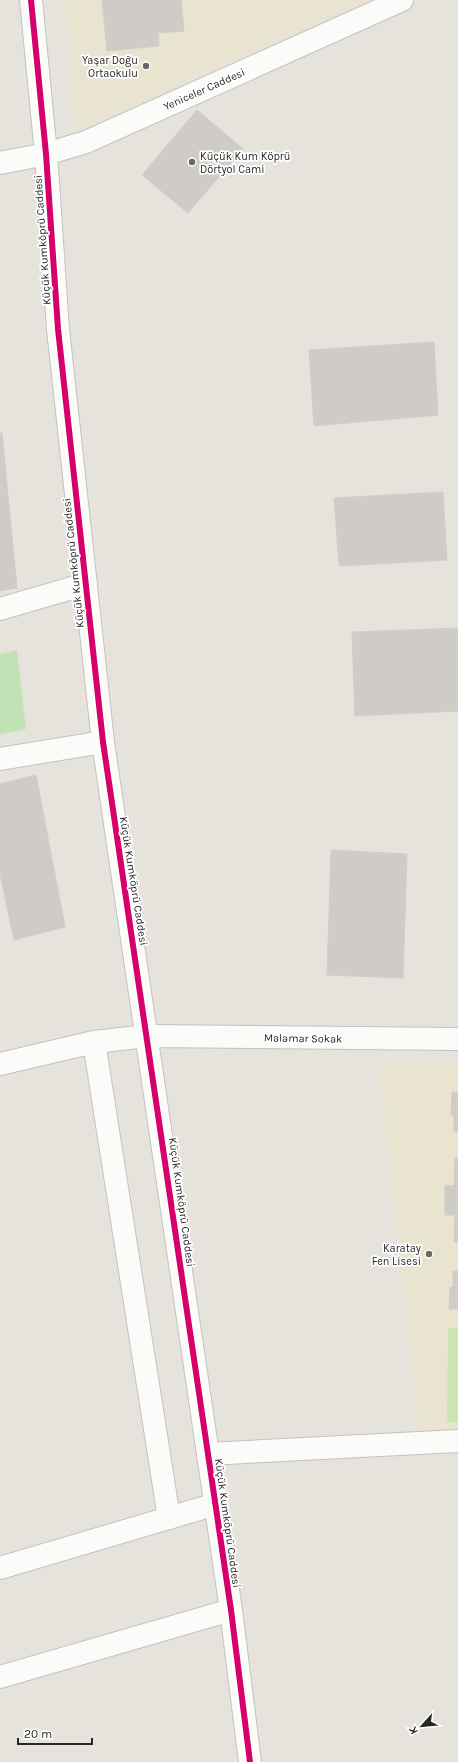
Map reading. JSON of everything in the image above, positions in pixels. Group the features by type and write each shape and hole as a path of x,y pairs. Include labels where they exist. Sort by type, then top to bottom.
{"street":[{"name":"Küçük Kumköprü Caddesi","path":"32,0 46,154 58,329 103,742 216,1504 250,1762"},
{"name":"Yeniceler Caddesi","path":"0,163 46,154 86,142 402,0"},
{"path":"0,609 86,584"},
{"path":"0,759 103,742"},
{"name":"Malamar Sokak","path":"0,1064 94,1042 147,1036 458,1039"},
{"path":"94,1042 169,1518"},
{"path":"208,1454 458,1441"},
{"path":"0,1568 216,1504"},
{"path":"0,1677 231,1610"}],"shaded area":[{"name":"Yaşar Doğu Ortaokulu","path":"65,0 368,0 76,131"},
{"name":"Karatay Fen Lisesi","path":"379,1062 458,1062 458,1446 420,1447"}],"green space":[{"path":"17,650 26,729 0,734 0,654"},
{"path":"448,1328 458,1328 458,1422 447,1422"}],"building":[{"path":"102,0 181,0 184,31 158,33 159,46 107,51"},
{"name":"Küçük Kum Köprü Dörtyol Cami","path":"197,110 243,149 188,213 142,175"},
{"path":"434,342 438,415 314,426 309,350"},
{"path":"0,433 2,433 17,588 0,591"},
{"path":"443,492 447,560 339,566 334,498"},
{"path":"458,628 458,711 355,716 352,632"},
{"path":"36,775 65,927 14,940 0,874 0,784"},
{"path":"331,850 407,854 403,978 327,975"},
{"path":"452,1092 458,1092 458,1132 454,1131 454,1115 451,1115"},
{"path":"455,1158 458,1158 458,1242 454,1242 455,1215 445,1215 445,1185 454,1186"},
{"path":"453,1271 458,1271 458,1309 449,1309 450,1287 453,1287"}],"cycle path":[{"path":"31,0 46,154 58,329 103,742 231,1610 250,1762"}],"place":[{"name":"Yaşar Doğu Ortaokulu","path":"146,66"},
{"name":"Küçük Kum Köprü Dörtyol Cami","path":"192,162"},
{"name":"Karatay Fen Lisesi","path":"429,1254"}]}
